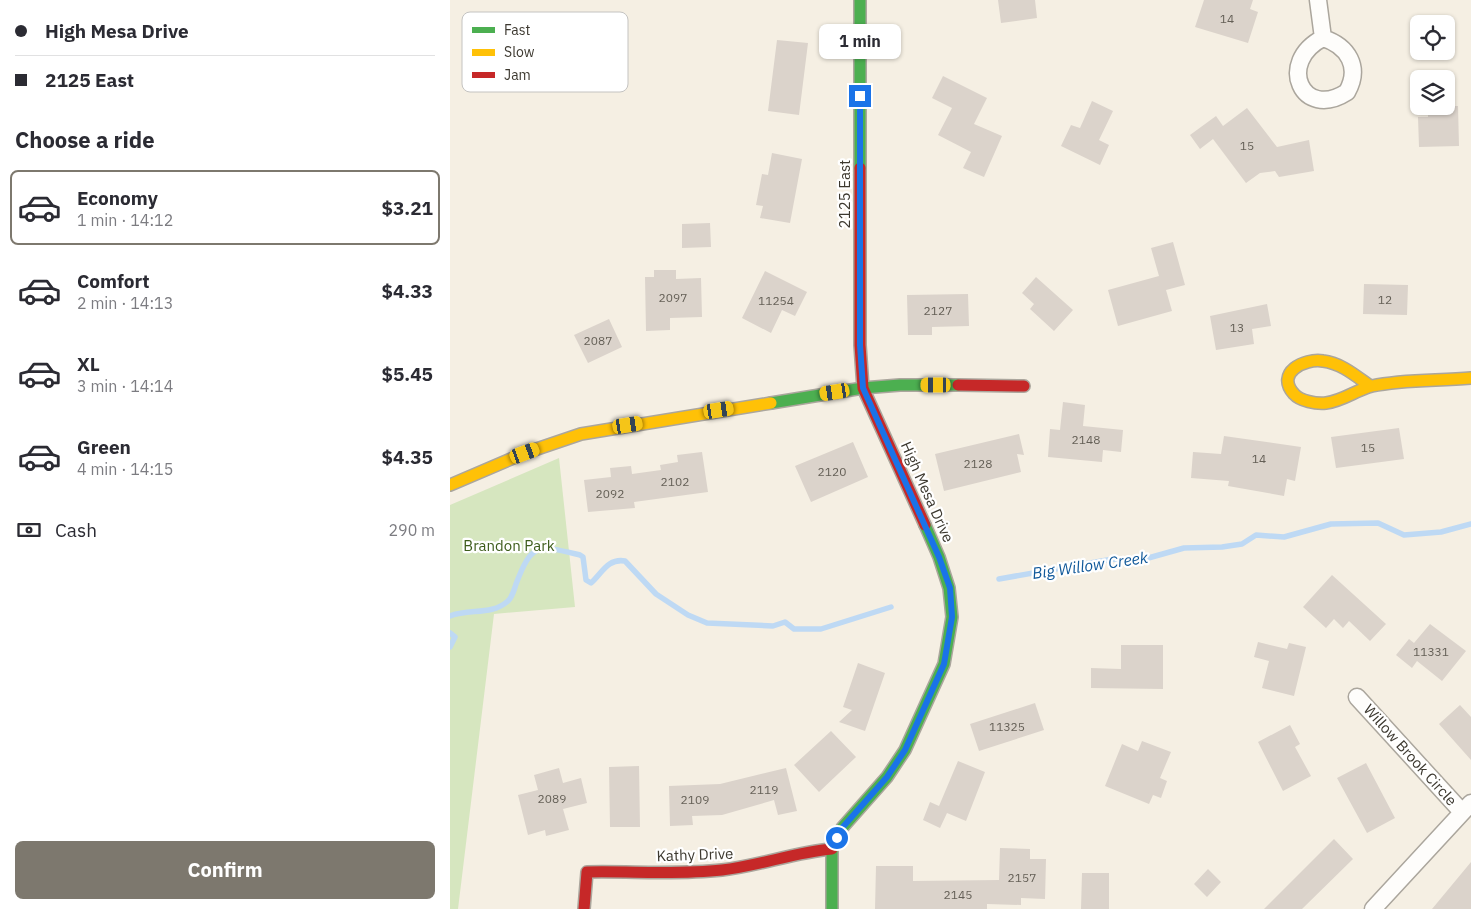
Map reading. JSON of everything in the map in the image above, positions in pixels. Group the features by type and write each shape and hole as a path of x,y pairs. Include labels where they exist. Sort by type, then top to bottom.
{"street":[{"name":"2125 East","path":"860,0 860,345 863,388"},
{"path":"1318,0 1323,38"},
{"path":"1370,386 1355,372 1335,363 1318,359 1301,362 1291,368 1286,378 1289,390 1295,397 1316,403 1332,403 1347,398 1370,386 1471,378"},
{"path":"450,485 525,453 581,434 863,388 900,385 1024,386"},
{"name":"High Mesa Drive","path":"832,909 832,848 842,828 887,777 905,750 944,664 952,617 950,588 939,557 863,388"},
{"name":"Willow Brook Circle","path":"1357,698 1466,807"},
{"path":"1372,909 1466,807"},
{"name":"Kathy Drive","path":"584,909 587,872 704,872 741,868 808,849 832,848"}],"green space":[{"name":"Brandon Park","path":"559,458 575,607 494,614 458,909 450,909 450,505"}],"building":[{"path":"998,0 1035,0 1037,18 1001,23"},
{"path":"1204,0 1253,0 1250,9 1258,12 1248,43 1195,27"},
{"path":"777,40 808,43 799,115 768,111"},
{"path":"943,76 987,98 974,124 1002,136 984,177 963,168 971,152 938,135 952,108 932,98"},
{"path":"1092,101 1113,111 1099,140 1109,145 1100,165 1061,146 1071,125 1080,128"},
{"path":"1455,106 1458,106 1459,146 1419,147 1418,117 1428,117 1428,115 1455,115"},
{"path":"1247,108 1277,147 1309,140 1314,171 1279,177 1275,171 1260,173 1246,183 1213,139 1200,149 1190,135 1216,116 1223,126"},
{"path":"772,153 802,159 790,223 760,218 763,206 756,205 762,174 768,175"},
{"path":"710,223 711,247 682,248 682,224"},
{"path":"1173,242 1185,285 1166,290 1172,311 1118,326 1108,290 1159,276 1151,248"},
{"path":"654,270 676,270 676,279 701,278 702,317 670,318 670,330 646,331 645,277 654,277"},
{"path":"765,271 807,292 795,316 782,310 771,333 742,318"},
{"path":"1036,277 1073,310 1054,331 1030,309 1034,304 1022,293"},
{"path":"1364,284 1408,285 1407,315 1363,314"},
{"path":"968,294 969,326 932,327 932,335 908,335 907,295"},
{"path":"1267,304 1271,326 1252,329 1254,344 1216,350 1210,316"},
{"path":"609,319 622,347 588,363 574,335"},
{"path":"1063,402 1085,405 1083,426 1123,430 1121,452 1103,450 1102,462 1048,457 1050,429 1060,430"},
{"path":"1399,428 1404,459 1336,468 1331,437"},
{"path":"1019,434 1024,455 1017,454 1021,472 944,491 935,454"},
{"path":"1224,436 1301,447 1295,481 1287,479 1284,496 1228,486 1229,481 1191,478 1193,452 1221,454"},
{"path":"853,442 868,477 811,502 795,466"},
{"path":"702,452 708,492 634,502 635,508 588,512 584,480 611,477 610,468 631,466 632,474 661,470 660,465 678,462 677,455"},
{"path":"1332,575 1386,624 1370,641 1349,621 1343,628 1334,619 1326,628 1303,607"},
{"path":"1430,624 1466,651 1442,681 1417,661 1412,668 1396,655 1409,639 1414,643"},
{"path":"1258,642 1287,649 1289,643 1306,647 1294,696 1262,688 1269,661 1254,657"},
{"path":"1121,645 1163,645 1163,689 1091,688 1091,668 1121,669"},
{"path":"858,663 885,673 865,731 839,722 852,710 843,707"},
{"path":"1035,703 1044,730 979,751 970,724"},
{"path":"1460,705 1471,717 1471,760 1439,724"},
{"path":"1290,725 1300,744 1295,747 1311,776 1283,791 1258,742"},
{"path":"831,731 856,757 819,792 794,765"},
{"path":"1142,741 1171,752 1160,778 1167,781 1161,798 1153,795 1149,804 1105,786 1122,744 1138,751"},
{"path":"958,761 985,772 966,821 947,813 940,828 923,820 930,802 939,806"},
{"path":"1366,763 1395,818 1367,833 1337,778"},
{"path":"639,766 640,827 610,827 609,767"},
{"path":"559,768 563,783 581,778 587,803 563,809 569,830 546,836 545,830 528,835 518,795 538,790 534,775"},
{"path":"786,768 797,811 778,815 774,800 722,815 692,816 693,825 670,826 669,786 720,784"},
{"path":"1334,839 1353,859 1302,909 1264,909"},
{"path":"1000,848 1030,849 1030,859 1046,859 1045,899 1021,898 1021,905 987,904 987,909 875,909 876,866 913,866 913,881 999,880"},
{"path":"1471,862 1471,909 1432,909"},
{"path":"1208,869 1221,882 1207,897 1194,884"},
{"path":"1082,873 1109,873 1109,909 1081,909"}],"waterway":[{"name":"Big Willow Creek","path":"999,579 1113,559 1134,562 1184,548 1222,547 1242,544 1256,535 1284,537 1331,524 1378,523 1404,535 1441,532 1471,524"},
{"name":"Big Willow Creek","path":"450,616 465,612 495,609 501,606 511,597 527,560 538,550 546,549 555,549 583,557 586,580 591,583 610,564 625,561 656,594 688,615 707,623 773,626 785,622 794,629 821,629 891,607"},
{"name":"Big Willow Creek","path":"450,633 455,637 450,647"}],"traffic: fast":[{"path":"860,0 860,168"},
{"path":"771,403 863,388 900,385 958,385"},
{"path":"832,909 832,849 842,828 887,777 905,750 944,664 952,617 949,588 939,557 925,525"}],"traffic: slow":[{"path":"1370,386 1342,367 1323,361 1308,362 1294,368 1288,380 1294,394 1308,402 1322,403 1338,400 1372,386 1409,381 1471,378"},
{"path":"450,485 525,453 581,434 771,403"}],"traffic: jam":[{"path":"860,168 860,345 863,388 925,525"},
{"path":"958,385 1024,386"},
{"path":"584,909 587,872 671,873 722,870 832,849"}],"route":[{"path":"837,838 842,828 887,777 905,750 944,664 952,617 950,588 939,557 863,388 860,345 860,96"}]}
